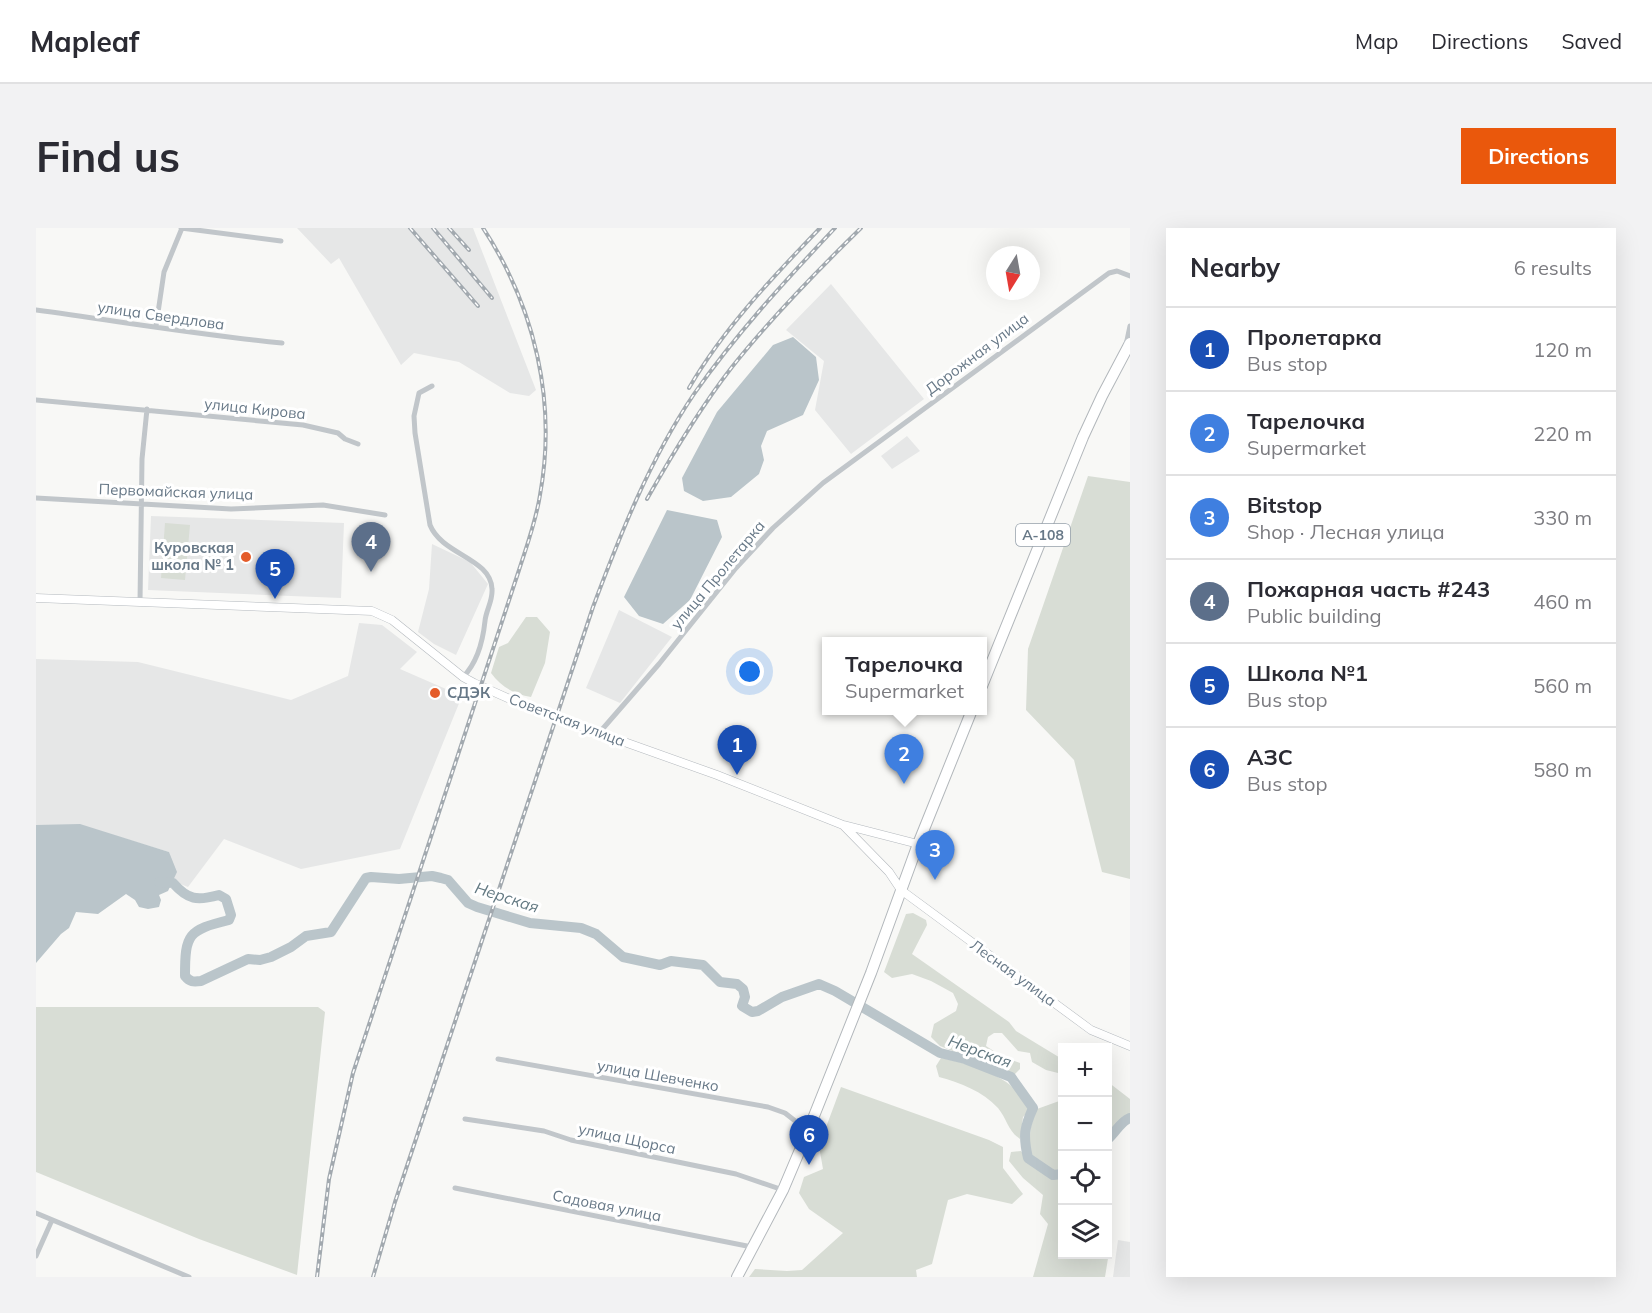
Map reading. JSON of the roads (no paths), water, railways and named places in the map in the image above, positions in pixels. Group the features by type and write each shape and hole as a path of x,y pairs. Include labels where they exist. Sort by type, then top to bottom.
{"highway":[{"name":"А-108","path":"987,674 1083,437 1128,347"},
{"path":"737,1277 783,1190 808,1131 871,973 918,844 970,715"}],"street":[{"path":"156,326 164,272 181,228 281,241"},
{"name":"Дорожная улица","path":"900,427 1034,326 1109,273 1117,271 1130,276"},
{"name":"улица Свердлова","path":"36,310 282,343"},
{"path":"1128,347 1130,326"},
{"path":"432,386 419,393 414,416 430,525 434,535 442,543 483,568 492,586 481,643 473,663 463,677"},
{"name":"улица Кирова","path":"36,400 303,425 338,433 345,439 358,444"},
{"path":"140,602 142,459 147,409"},
{"name":"улица Пролетарка","path":"599,733 659,664 736,568 773,528 823,483 900,427"},
{"name":"Первомайская улица","path":"36,498 231,509 323,505 385,515"},
{"name":"Советская улица","path":"36,598 372,611 383,614 405,629 463,677 532,709 717,775 843,825 889,872 901,890"},
{"path":"843,825 918,844"},
{"name":"Лесная улица","path":"901,890 1091,1030 1130,1046"},
{"name":"улица Шевченко","path":"498,1059 777,1110 808,1131"},
{"name":"улица Щорса","path":"465,1119 544,1131 571,1140 736,1174 783,1190"},
{"name":"Садовая улица","path":"455,1188 754,1247"},
{"path":"36,1213 189,1277"},
{"path":"36,1256 52,1220"}],"waterway":[{"name":"Нерская","path":"159,882 173,883 183,893 193,898 219,895 226,899 231,915 229,920 197,931 188,942 185,976 194,981 201,981 248,959 260,960 271,957 306,936 331,932 366,878 399,879 432,876 448,880 468,903 477,907 530,923 581,928 596,934 623,957 660,965 671,961 703,965 720,982 737,984 743,989 745,997 742,1006 752,1012 782,997 819,984 835,991 940,1053 965,1059 1011,1077 1033,1108 1025,1132 1028,1158 1053,1175 1058,1174"},
{"name":"Нерская","path":"1112,1135 1130,1118"}],"railway":[{"path":"410,228 478,306"},
{"path":"433,228 492,298"},
{"path":"449,228 469,250"},
{"path":"317,1277 329,1179 353,1073 528,542 540,495 545,460 546,425 537,356 516,290 483,228"},
{"path":"689,388 733,324 820,228"},
{"path":"373,1277 395,1202 593,607 637,498 678,419 710,372 762,308 835,228"},
{"path":"647,499 687,431 732,367 794,296 861,228"}],"place":[{"name":"Куровская школа № 1","path":"246,557"},
{"name":"Пожарная часть #243","path":"371,572"},
{"name":"Школа №1","path":"275,599"},
{"name":"СДЭК","path":"435,693"},
{"name":"Пролетарка","path":"737,775"},
{"name":"Тарелочка","path":"904,784"},
{"name":"Bitstop","path":"935,880"},
{"name":"АЗС","path":"809,1165"}]}
